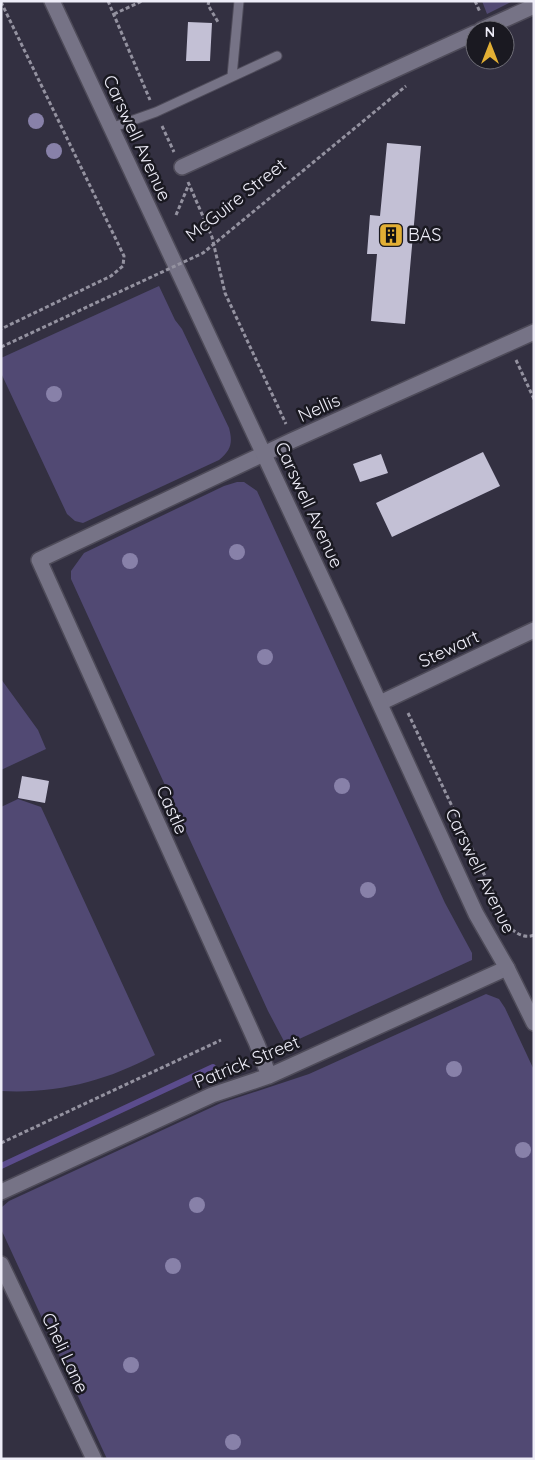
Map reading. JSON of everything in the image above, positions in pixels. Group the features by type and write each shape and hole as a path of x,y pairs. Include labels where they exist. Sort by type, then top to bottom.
{"street":[{"name":"Carswell Avenue","path":"52,1 380,703 476,914 507,968 534,1023"},
{"path":"503,20 534,6"},
{"path":"182,167 465,38"},
{"name":"Nellis","path":"39,560 264,454 534,332"},
{"name":"Castle","path":"39,560 253,1035 269,1076"},
{"name":"Stewart","path":"380,703 534,630"},
{"name":"Patrick Street","path":"1,1192 212,1095 269,1076 507,968"},
{"name":"Cheli Lane","path":"1,1264 94,1459"}],"lane":[{"path":"232,76 240,1"},
{"path":"112,128 156,112 277,56"}],"path":[{"path":"108,1 212,238 225,293 288,428"},
{"path":"114,14 142,1"},
{"path":"209,1 208,5 218,22"},
{"path":"1,2 124,256 123,266 112,276 1,329"},
{"name":"McGuire Street","path":"1,346 203,253 395,95"},
{"path":"176,215 189,184"},
{"path":"508,344 534,399"},
{"path":"408,713 510,927 518,934 530,937 534,935"},
{"path":"1,1143 221,1040"}],"shaded area":[{"path":"482,1 513,1 487,14"},
{"path":"159,286 175,320 182,329 229,428 230,446 219,460 83,523 75,521 67,514 1,373 1,358"},
{"path":"244,482 257,491 445,903 472,953 472,960 286,1045 268,1011 71,579 71,571 84,553 224,486"},
{"path":"1,679 38,730 46,749 1,770"},
{"path":"18,799 41,807 155,1055 118,1072 81,1084 42,1090 1,1091 1,807"},
{"path":"486,994 499,999 505,1008 534,1070 534,1459 107,1459 1,1229 2,1207 9,1201 221,1103 309,1074"}],"building":[{"path":"188,22 212,23 210,61 186,61"},
{"name":"BAS","path":"387,143 421,146 405,324 371,321 377,254 367,254 370,215 380,216"},
{"path":"483,452 500,486 392,537 376,503"},
{"path":"381,454 388,473 360,482 353,464"},
{"path":"22,776 49,781 45,803 18,798"}],"waterway":[{"path":"1,1166 213,1067"}],"place":[{"name":"BAS","path":"391,235"}]}
